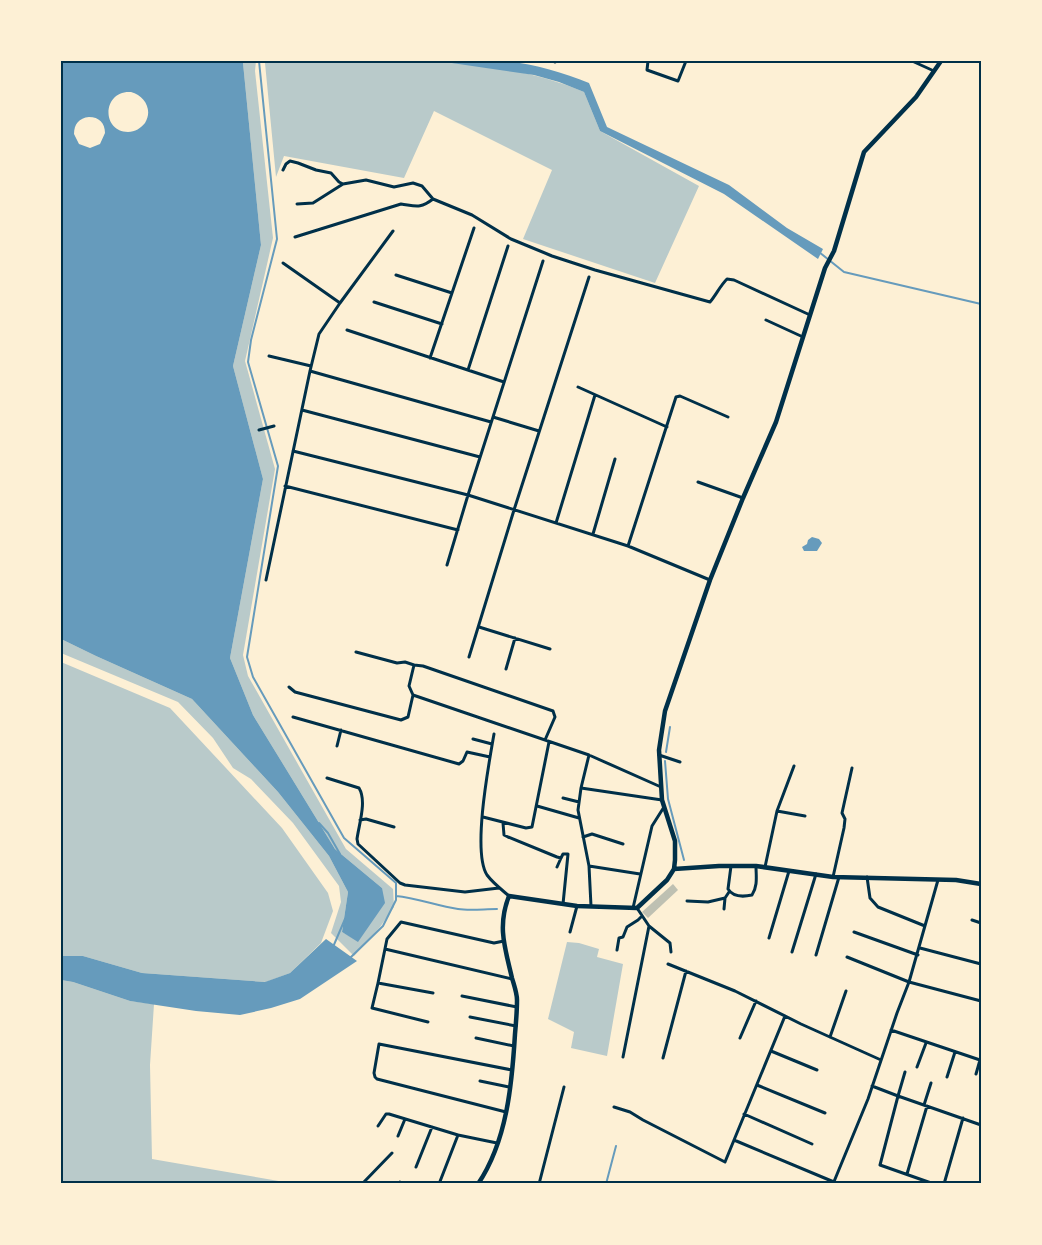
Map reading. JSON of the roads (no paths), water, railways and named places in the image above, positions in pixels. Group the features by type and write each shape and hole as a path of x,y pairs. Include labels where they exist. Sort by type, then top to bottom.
{"main road":[{"path":"478,1184 492,1159 497,1143 506,1112 512,1070 517,999 502,927 504,910 509,896 578,906 635,908 667,880 674,869 674,841 662,800 659,755 665,711 710,580 776,422 825,268 834,251 864,152 916,97 941,61"},
{"path":"674,869 756,866 833,877 938,880 981,884"}],"street":[{"path":"648,61 647,70 678,81 686,61"},
{"path":"912,61 934,71"},
{"path":"284,170 286,164 290,161 316,170 332,173 343,184"},
{"path":"297,204 312,202 343,184 366,180 394,188 413,182 422,186 433,199 472,215 511,238 552,256 710,302 727,279 734,280 810,315"},
{"path":"296,237 400,204 415,207 422,206 433,199"},
{"path":"430,358 474,228"},
{"path":"266,580 311,366 322,327 393,231"},
{"path":"468,370 508,246"},
{"path":"447,565 542,261"},
{"path":"283,263 340,303"},
{"path":"396,275 452,293"},
{"path":"469,657 589,277"},
{"path":"374,302 442,324"},
{"path":"766,320 803,337"},
{"path":"347,330 504,382"},
{"path":"269,356 311,366"},
{"path":"310,371 491,422"},
{"path":"578,387 666,427"},
{"path":"556,523 595,395"},
{"path":"628,546 666,427 678,396 728,417"},
{"path":"302,410 480,457"},
{"path":"493,417 539,431"},
{"path":"259,430 272,427"},
{"path":"293,451 468,496 593,534 628,546 710,580"},
{"path":"593,534 615,459"},
{"path":"698,482 743,498"},
{"path":"285,486 458,530"},
{"path":"478,627 550,649"},
{"path":"506,669 515,638"},
{"path":"356,652 397,663 405,662 423,666 553,711 555,717 544,740"},
{"path":"289,687 295,692 401,720 408,718 413,695 408,686 414,665"},
{"path":"413,695 589,755 662,787"},
{"path":"293,717 459,764 463,761 467,752 490,757"},
{"path":"337,746 341,730"},
{"path":"494,734 481,838 483,865 487,874 509,896"},
{"path":"473,739 492,744"},
{"path":"483,818 531,828 549,742"},
{"path":"589,755 581,788 579,818 589,866 591,906"},
{"path":"659,755 680,762"},
{"path":"765,867 777,811 794,766"},
{"path":"833,877 844,828 845,819 842,813 852,768"},
{"path":"327,778 359,788 362,797 358,844 402,884 465,892 500,888"},
{"path":"581,788 662,800"},
{"path":"562,798 579,802"},
{"path":"537,806 579,818"},
{"path":"664,807 652,826 640,874 635,908 648,926 670,943 671,952"},
{"path":"777,811 805,816"},
{"path":"360,820 366,819 394,827"},
{"path":"503,823 504,835 508,838 561,858"},
{"path":"583,837 592,834 623,844"},
{"path":"557,867 563,854 567,854 569,858 563,904"},
{"path":"589,866 640,874"},
{"path":"724,909 725,898 729,891 731,866"},
{"path":"729,891 734,895 752,895 756,887 756,866"},
{"path":"770,938 789,870"},
{"path":"792,952 816,874"},
{"path":"816,955 840,876"},
{"path":"867,877 870,898 878,907 925,926"},
{"path":"734,1140 833,1183 847,1153 909,982 938,880"},
{"path":"687,901 708,902 725,898"},
{"path":"570,932 578,906"},
{"path":"617,950 619,938 623,937 627,927 642,916"},
{"path":"972,920 981,923"},
{"path":"428,1022 372,1008 387,939 401,922 494,942 504,941"},
{"path":"623,1057 648,926"},
{"path":"854,932 918,955"},
{"path":"920,948 981,964"},
{"path":"385,949 512,978"},
{"path":"847,958 909,982 981,1001"},
{"path":"668,964 756,1001 881,1060"},
{"path":"663,1058 686,971"},
{"path":"378,983 433,993"},
{"path":"830,1037 846,991"},
{"path":"462,996 517,1006"},
{"path":"740,1038 756,1001"},
{"path":"614,1107 636,1115 725,1162 785,1016"},
{"path":"470,1017 516,1026"},
{"path":"891,1030 980,1060 976,1074"},
{"path":"476,1038 514,1046"},
{"path":"917,1067 926,1042"},
{"path":"506,1112 377,1079 374,1072 379,1044 512,1070"},
{"path":"771,1050 817,1070"},
{"path":"947,1076 955,1052"},
{"path":"905,1072 880,1165 934,1184"},
{"path":"480,1081 509,1087"},
{"path":"907,1174 931,1083"},
{"path":"757,1084 825,1113"},
{"path":"872,1086 981,1125"},
{"path":"539,1184 564,1088"},
{"path":"378,1126 387,1114 458,1135 497,1143"},
{"path":"744,1114 812,1144"},
{"path":"944,1184 963,1118"},
{"path":"398,1136 405,1119"},
{"path":"416,1167 432,1127"},
{"path":"439,1184 458,1135"},
{"path":"362,1184 392,1153"}],"water":[{"path":"61,61 244,61 261,245 233,366 263,479 230,658 253,715 335,849 382,888 385,903 358,942 342,932 348,892 329,856 278,792 192,699 61,639","holes":["131,92 144,100 148,113 142,127 128,132 119,130 113,125 109,119 108,111 114,97 121,93","89,117 101,121 105,133 100,144 90,148 79,144 74,134 78,122"]},
{"path":"438,61 513,62 568,75 589,83 607,127 729,185 787,228 823,249 818,259 724,194 600,131 584,92 534,75"},
{"path":"812,537 819,539 822,543 817,551 804,551 802,547"},
{"path":"326,939 357,961 300,999 240,1015 196,1011 130,1001 73,982 61,980 61,956 83,956 142,973 265,982 290,973"}],"waterway":[{"path":"259,61 277,239 251,340 248,362 278,466 247,657 253,677 344,838 396,883 396,900 383,926 350,958"},
{"path":"819,252 844,272 981,304"},
{"path":"666,752 670,727"},
{"path":"665,761 668,799 684,860"},
{"path":"319,823 328,833 340,854"},
{"path":"396,896 458,909 497,909"},
{"path":"333,947 345,919"},
{"path":"606,1184 616,1146"}]}
